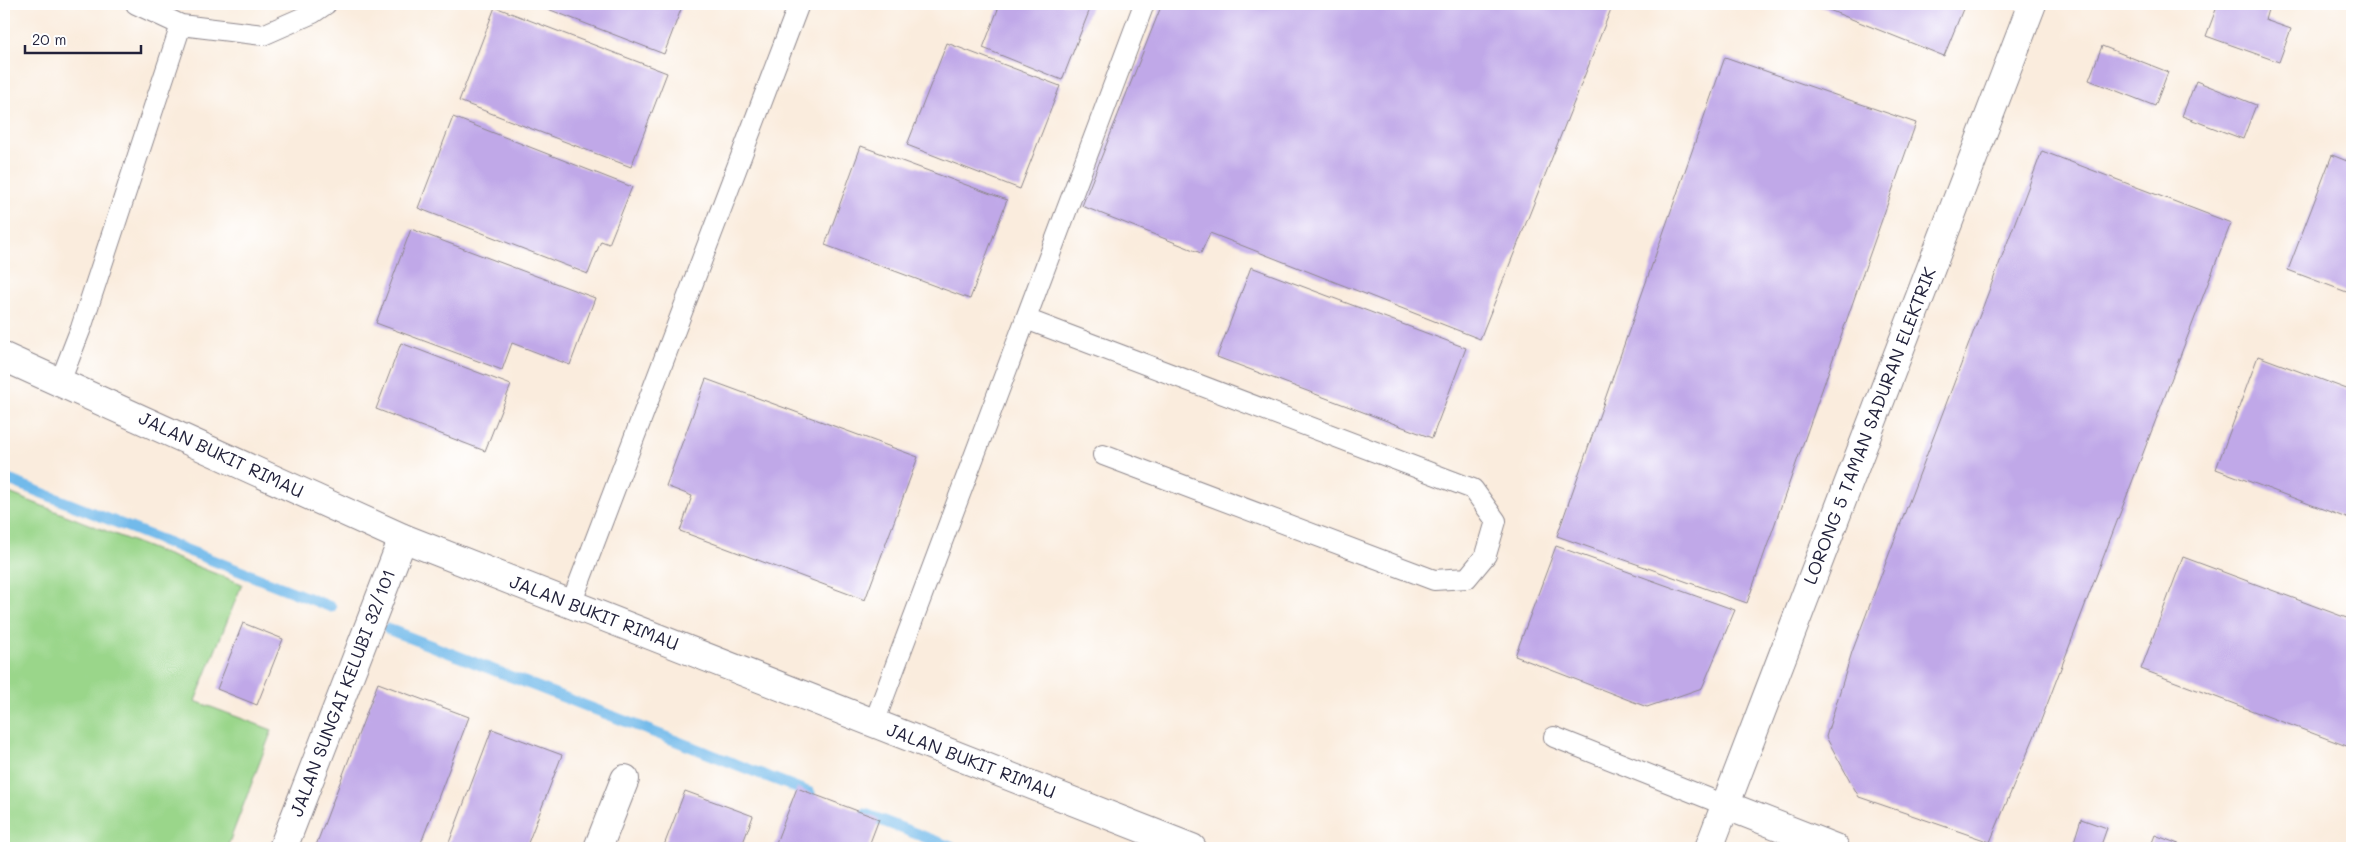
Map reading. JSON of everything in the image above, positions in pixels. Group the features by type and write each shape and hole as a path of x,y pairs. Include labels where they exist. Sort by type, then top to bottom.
{"street":[{"name":"LORONG 5 TAMAN SADURAN ELEKTRIK","path":"1709,848 2032,4"},
{"name":"JALAN BUKIT RIMAU","path":"4,357 403,538 1192,848"},
{"name":"JALAN SUNGAI KELUBI 32/101","path":"283,848 403,538"},
{"path":"598,848 624,779"},
{"path":"1725,805 1835,848"}],"lane":[{"path":"136,4 181,25 263,35 319,7"},
{"path":"571,604 799,4"},
{"path":"874,723 1144,4"},
{"path":"60,382 81,328 181,25"},
{"path":"1026,319 1473,489 1496,521 1486,555 1467,578 1434,580 1103,456"},
{"path":"1554,737 1725,805"}],"green space":[{"path":"4,491 242,584 195,701 272,730 227,848 4,848"}],"building":[{"path":"535,4 683,4 664,54"},
{"path":"1000,4 1092,4 1062,80 983,48"},
{"path":"1162,4 1613,4 1480,339 1210,233 1201,253 1082,206"},
{"path":"1814,4 1965,4 1944,56"},
{"path":"2218,4 2263,4 2269,6 2265,20 2291,29 2279,62 2206,36"},
{"path":"495,7 667,73 631,167 459,101"},
{"path":"947,43 1060,86 1020,189 907,145"},
{"path":"2102,46 2168,72 2155,106 2089,80"},
{"path":"1725,57 1916,123 1747,603 1557,536"},
{"path":"2196,81 2256,105 2243,139 2182,116"},
{"path":"453,117 632,187 609,244 601,241 588,274 418,208"},
{"path":"861,146 1007,200 970,299 825,245"},
{"path":"2042,151 2231,223 2040,723 1990,842 1859,797 1826,737 1852,652"},
{"path":"2332,155 2352,163 2352,294 2288,270"},
{"path":"411,229 595,298 570,365 512,343 502,370 376,323"},
{"path":"1251,267 1466,348 1432,438 1217,357"},
{"path":"401,343 511,385 485,451 376,409"},
{"path":"2258,356 2352,391 2352,520 2216,469"},
{"path":"706,379 918,457 865,600 680,531 692,496 666,486"},
{"path":"1556,546 1735,610 1702,688 1647,707 1515,656"},
{"path":"2183,557 2352,620 2352,748 2141,669"},
{"path":"243,623 283,639 257,705 217,689"},
{"path":"378,683 469,717 419,848 315,848"},
{"path":"492,729 562,755 526,848 447,848"},
{"path":"797,788 879,819 868,848 774,848"},
{"path":"685,791 753,816 741,848 663,848"},
{"path":"2081,819 2107,828 2100,848 2072,848"},
{"path":"2155,835 2189,848 2150,848"}],"waterway":[{"path":"4,478 331,607"},
{"path":"388,629 810,793"},
{"path":"865,814 953,848"}]}
